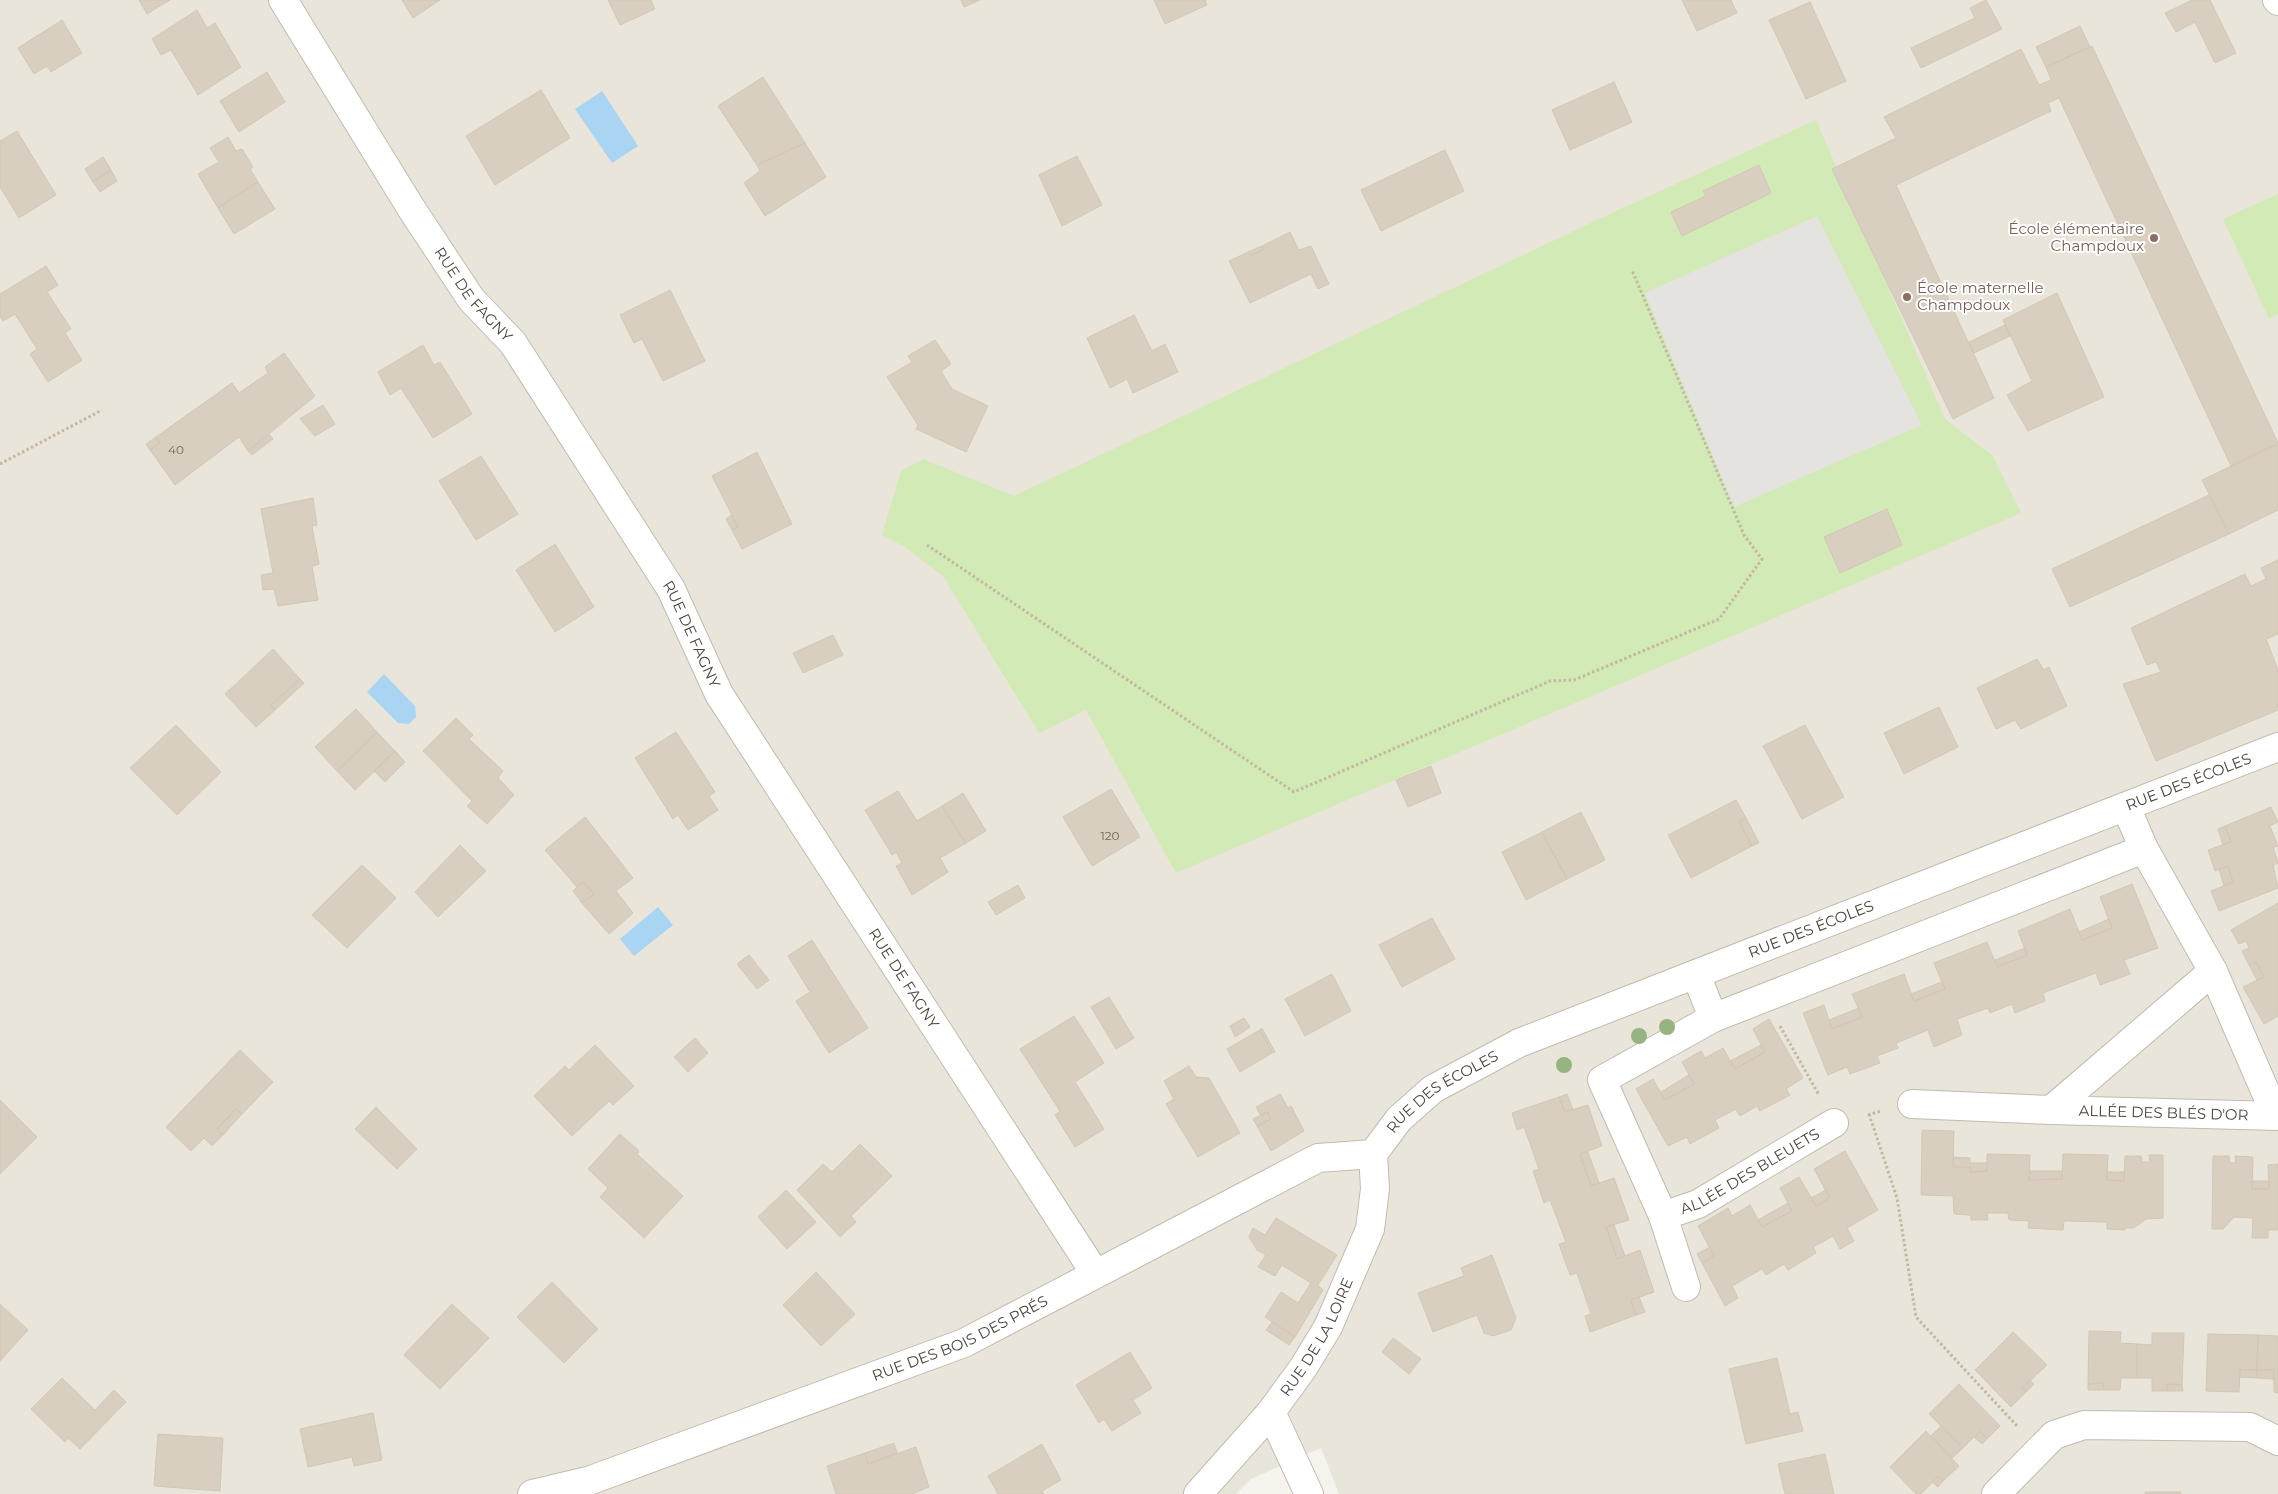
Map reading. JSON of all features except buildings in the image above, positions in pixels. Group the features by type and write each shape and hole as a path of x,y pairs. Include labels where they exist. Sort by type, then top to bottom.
{"street":[{"name":"RUE DE FAGNY","path":"283,0 411,208 471,299 513,343 666,581 719,694 1095,1273"},
{"name":"RUE DES ÉCOLES","path":"1373,1154 1399,1119 1442,1085 1518,1042 2126,808 2278,746"},
{"name":"ALLÉE DES BLÉS D'OR","path":"1912,1104 2277,1116 2213,971 2144,849 2126,808"},
{"path":"1696,974 1713,1018 2144,849"},
{"name":"ALLÉE DES BLÉS D'OR","path":"2051,1110 2213,971"},
{"name":"ALLÉE DES BLEUETS","path":"1686,1287 1663,1216 1602,1080 1713,1018"},
{"name":"ALLÉE DES BLEUETS","path":"1663,1216 1698,1204 1834,1123"},
{"name":"RUE DES BOIS DES PRÉS","path":"532,1494 591,1480 964,1343 1318,1158 1373,1154"},
{"name":"RUE DE LA LOIRE","path":"1198,1494 1271,1412 1303,1368 1328,1327 1361,1255 1370,1229 1374,1205 1373,1154"},
{"path":"1271,1412 1309,1494"},
{"path":"1996,1494 2054,1435 2084,1425 2250,1427 2278,1441"}],"path":[{"path":"927,545 1294,792 1550,681 1574,680 1719,620 1762,559 1744,535 1632,270"},
{"path":"0,464 102,410"},
{"path":"1768,996 1773,1014 1834,1123 1912,1104"},
{"path":"1868,1114 1897,1198 1916,1317 2039,1450"}],"shaded area":[{"path":"0,0 2278,0 2278,1494 1339,1494 1321,1448 1251,1479 1236,1494 0,1494"},
{"path":"1817,216 1922,425 1734,507 1645,293"}],"green space":[{"path":"1816,120 1945,419 1992,455 2021,513 1176,873 1086,710 1039,733 943,576 905,547 882,535 901,471 923,459 1014,496 1614,212"},
{"path":"2278,194 2278,314 2269,319 2223,219"}],"water":[{"path":"602,91 638,146 612,163 575,109"},
{"path":"384,674 415,706 416,717 409,724 398,723 367,692"},
{"path":"658,907 673,925 634,956 620,939"}],"place":[{"name":"École élémentaire Champdoux","path":"2154,238"},
{"name":"École maternelle Champdoux","path":"1907,297"}]}
